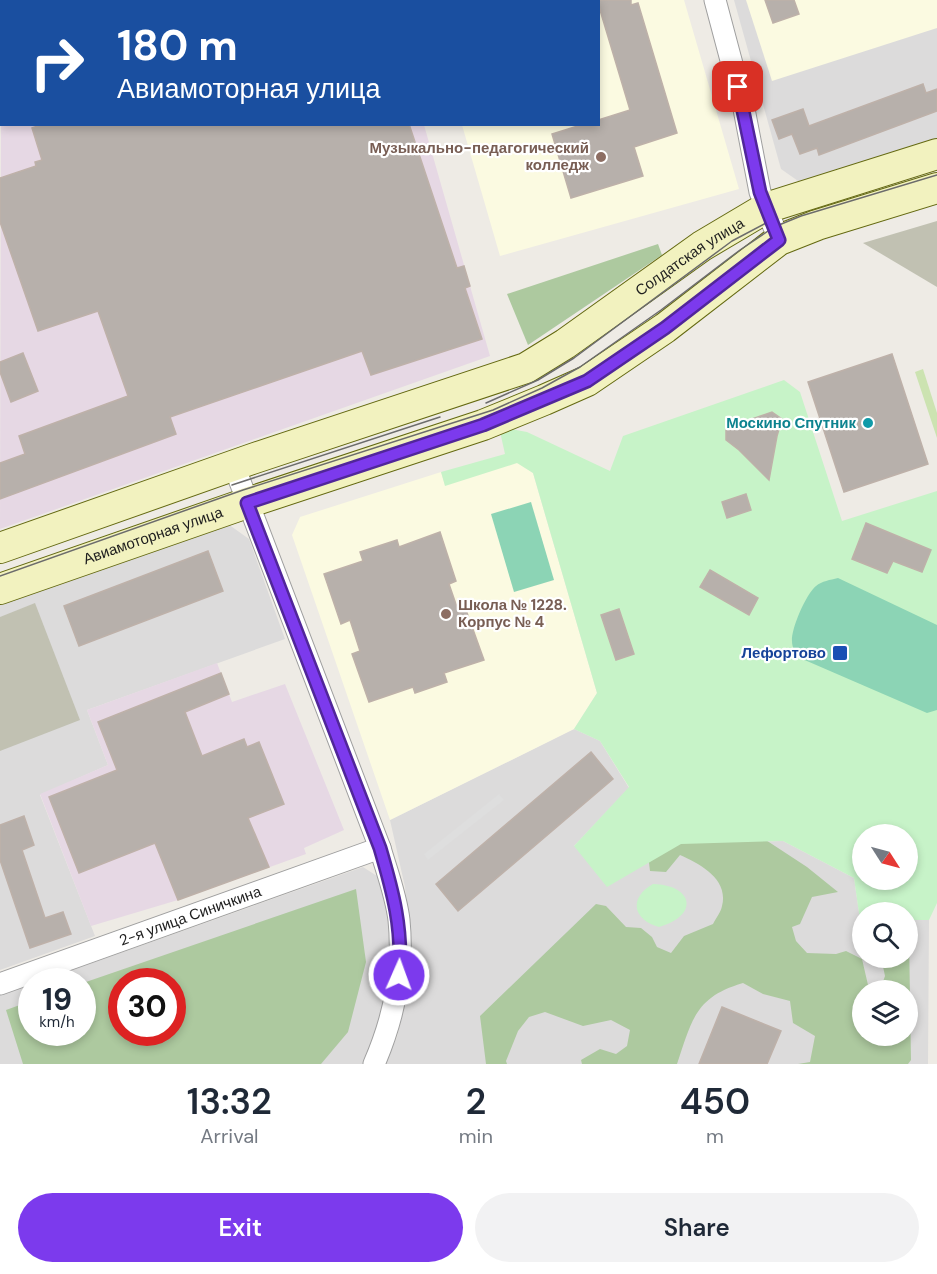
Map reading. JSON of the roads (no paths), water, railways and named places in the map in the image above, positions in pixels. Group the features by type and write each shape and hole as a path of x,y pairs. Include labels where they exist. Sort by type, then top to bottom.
{"main road":[{"name":"Солдатская улица","path":"234,466 526,368 565,344 702,246 766,208 937,154"},
{"path":"779,240 817,225 937,188"},
{"name":"Авиамоторная улица","path":"0,589 247,503 483,425 587,381 665,328 779,240"},
{"path":"0,548 234,466"}],"street":[{"path":"715,0 744,109 760,192 779,240"},
{"path":"234,466 380,848 392,886 399,919 400,956 397,994 387,1035 374,1064"},
{"name":"2-я улица Синичкина","path":"0,984 380,848"}],"tram line":[{"path":"0,576 243,490 493,410 542,388 580,367 774,227 801,216 937,175"},
{"path":"486,403 538,380 574,358 732,241 770,221"},
{"path":"232,485 440,417"}],"place":[{"name":"Музыкально-педагогический колледж","path":"601,157"},
{"name":"Москино Спутник","path":"868,423"},
{"name":"Школа № 1228. Корпус № 4","path":"446,614"},
{"name":"Лефортово","path":"840,653"}]}
